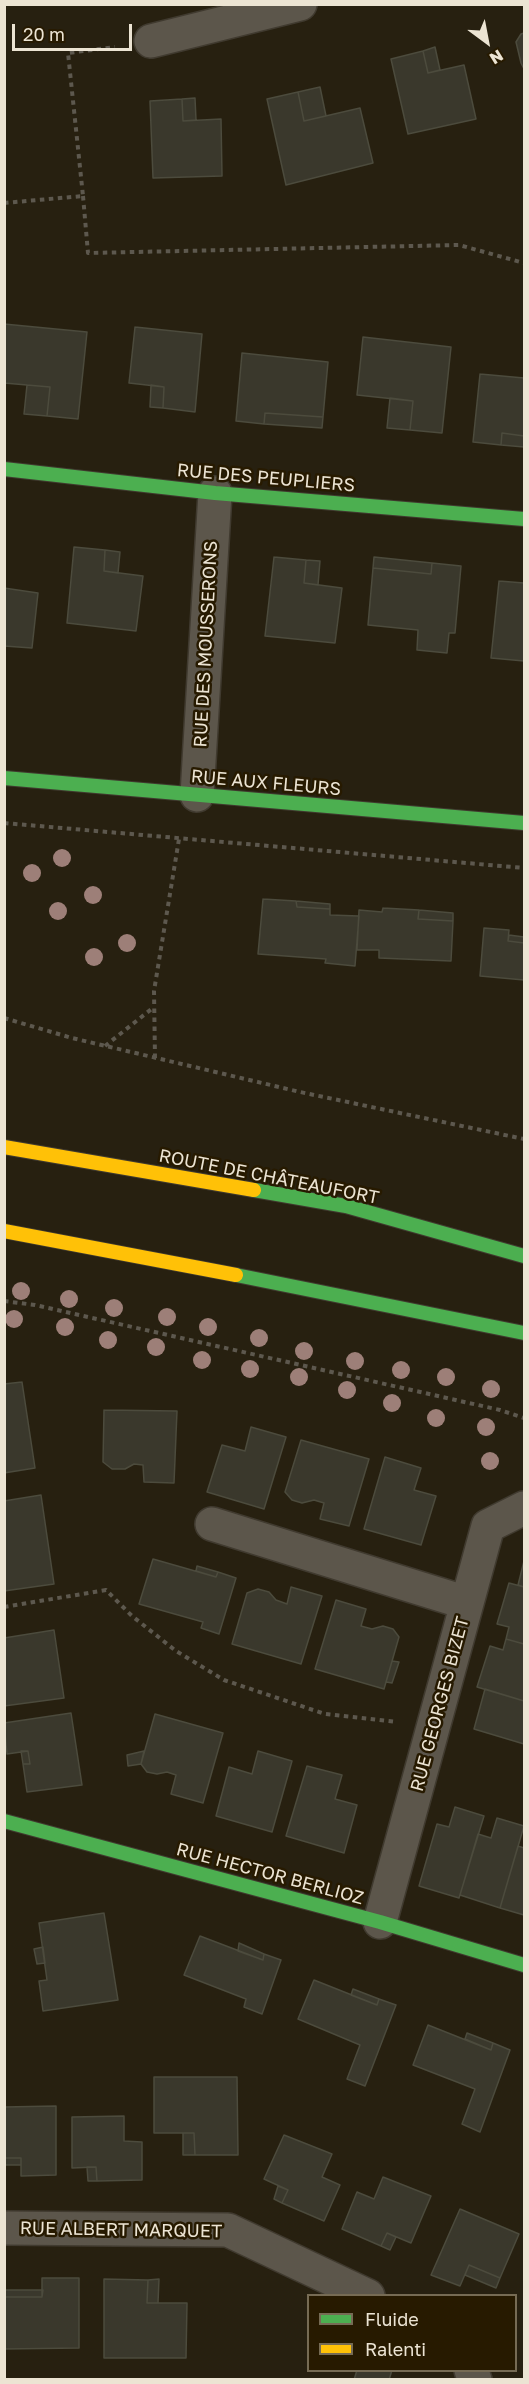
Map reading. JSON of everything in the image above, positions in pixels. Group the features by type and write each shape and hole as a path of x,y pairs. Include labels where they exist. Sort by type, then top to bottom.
{"street":[{"path":"151,41 300,4"},
{"name":"RUE DES PEUPLIERS","path":"4,469 215,493 525,519"},
{"name":"RUE DES MOUSSERONS","path":"197,795 215,493"},
{"name":"RUE AUX FLEURS","path":"4,778 525,823"},
{"name":"ROUTE DE CHÂTEAUFORT","path":"4,1147 346,1206 525,1256"},
{"path":"4,1231 329,1293 525,1334"},
{"name":"RUE GEORGES BIZET","path":"380,1922 488,1526 525,1508"},
{"path":"212,1524 467,1603"},
{"name":"RUE HECTOR BERLIOZ","path":"4,1821 380,1922 525,1965"},
{"name":"RUE ALBERT MARQUET","path":"4,2228 228,2230 366,2294"}],"path":[{"path":"151,41 68,54 88,253 459,245 525,263"},
{"path":"4,203 83,196"},
{"path":"4,823 525,867"},
{"path":"155,1058 154,991 179,838"},
{"path":"105,1046 155,1007"},
{"path":"4,1018 105,1046 300,1092 525,1138"},
{"path":"4,1301 58,1310 500,1410 525,1418"},
{"path":"4,1607 106,1590 132,1616 176,1651 224,1680 325,1714 434,1726"}],"building":[{"path":"524,33 524,69 516,42"},
{"path":"435,47 440,70 428,73 423,51"},
{"path":"423,51 428,73 464,65 476,119 408,134 391,59"},
{"path":"320,87 326,116 304,121 298,92"},
{"path":"298,92 304,121 360,108 373,163 286,185 267,99"},
{"path":"195,98 196,120 183,121 182,99"},
{"path":"182,99 183,121 221,119 222,176 153,178 150,101"},
{"path":"4,324 87,332 78,419 47,416 50,387 4,383"},
{"path":"135,327 202,334 195,412 163,408 164,387 129,383"},
{"path":"363,337 451,347 442,433 410,430 413,401 357,395"},
{"path":"242,353 328,362 323,417 265,413 264,424 236,421"},
{"path":"480,374 524,378 524,436 502,433 501,445 473,442"},
{"path":"27,385 50,387 47,416 24,414"},
{"path":"151,385 164,387 163,408 150,407"},
{"path":"390,398 413,401 410,430 387,428"},
{"path":"265,413 323,417 322,428 264,424"},
{"path":"502,433 524,436 524,447 501,445"},
{"path":"74,547 105,550 104,571 143,576 136,631 67,623"},
{"path":"105,550 120,552 118,573 104,571"},
{"path":"274,557 306,560 304,583 342,588 335,643 265,636"},
{"path":"374,557 432,563 431,574 373,568"},
{"path":"306,560 320,561 318,585 304,583"},
{"path":"432,563 461,566 455,633 449,633 447,653 417,650 418,630 368,625 373,568 431,574"},
{"path":"499,581 524,583 524,661 491,658"},
{"path":"4,588 38,593 32,648 4,646"},
{"path":"263,899 296,901 297,907 330,909 330,915 359,916 355,966 325,963 326,959 258,954"},
{"path":"296,901 330,904 330,909 297,907"},
{"path":"383,908 419,910 418,919 453,921 451,961 379,958 379,950 357,950 359,910 382,912"},
{"path":"419,910 453,913 453,921 418,919"},
{"path":"484,928 509,930 508,941 524,943 524,980 480,976"},
{"path":"509,935 524,937 524,943 508,941"},
{"path":"22,1382 35,1468 4,1473 4,1384"},
{"path":"104,1410 177,1411 174,1483 144,1482 143,1465 134,1464 125,1469 112,1469 103,1462"},
{"path":"251,1427 286,1437 264,1509 207,1492 222,1445 245,1451"},
{"path":"301,1440 369,1459 349,1526 320,1519 324,1503 314,1500 302,1503 292,1500 285,1492"},
{"path":"385,1457 421,1468 414,1490 436,1496 421,1545 364,1529"},
{"path":"41,1495 54,1584 4,1591 4,1501"},
{"path":"153,1559 216,1577 218,1572 236,1578 219,1634 201,1628 203,1622 139,1604"},
{"path":"524,1561 524,1587 518,1585"},
{"path":"197,1566 218,1572 216,1577 196,1571"},
{"path":"509,1583 524,1587 524,1644 506,1639 509,1627 497,1624"},
{"path":"291,1587 322,1596 301,1664 232,1644 247,1593 258,1589 269,1592 276,1600 287,1604"},
{"path":"336,1600 366,1609 361,1626 372,1629 383,1626 393,1629 399,1637 384,1689 315,1669"},
{"path":"54,1630 64,1698 4,1706 4,1638"},
{"path":"506,1639 524,1644 524,1701 477,1687 490,1646 503,1650"},
{"path":"392,1661 399,1662 392,1683 386,1682"},
{"path":"485,1689 524,1701 524,1744 474,1729"},
{"path":"71,1713 82,1785 27,1792 23,1764 30,1764 28,1751 7,1754 4,1723"},
{"path":"155,1714 223,1733 203,1803 171,1794 176,1775 167,1772 157,1774 147,1772 141,1764"},
{"path":"21,1751 28,1751 30,1764 23,1764"},
{"path":"144,1751 141,1764 128,1766 127,1755"},
{"path":"258,1751 292,1761 272,1832 216,1816 229,1767 252,1774"},
{"path":"307,1766 342,1775 335,1799 357,1805 344,1853 286,1836"},
{"path":"455,1807 484,1816 459,1898 419,1886 437,1824 449,1827"},
{"path":"497,1818 524,1826 500,1908 460,1895 478,1834 491,1838"},
{"path":"518,1846 524,1848 524,1915 500,1908"},
{"path":"104,1913 118,2000 43,2011 39,1981 47,1980 39,1923"},
{"path":"200,1936 263,1960 264,1954 281,1960 262,2014 244,2007 246,1999 184,1975"},
{"path":"239,1943 264,1954 263,1960 238,1951"},
{"path":"43,1947 45,1963 37,1964 34,1949"},
{"path":"314,1980 377,2005 379,1999 396,2005 365,2086 347,2079 360,2045 298,2019"},
{"path":"353,1989 379,1999 377,2005 351,1995"},
{"path":"428,2025 491,2050 493,2043 510,2050 480,2132 462,2124 475,2089 413,2065"},
{"path":"467,2033 493,2043 491,2050 465,2039"},
{"path":"154,2077 237,2077 238,2155 195,2155 194,2133 154,2133"},
{"path":"56,2106 56,2175 21,2176 21,2158 4,2158 4,2107"},
{"path":"124,2116 124,2141 142,2142 142,2180 97,2181 96,2167 72,2168 72,2117"},
{"path":"183,2133 194,2133 195,2155 183,2155"},
{"path":"284,2135 332,2154 322,2177 340,2185 324,2221 282,2203 288,2190 264,2179"},
{"path":"4,2158 21,2158 21,2165 4,2165"},
{"path":"87,2167 96,2167 97,2181 88,2181"},
{"path":"383,2177 431,2196 411,2243 387,2233 381,2246 342,2229 357,2192 374,2199"},
{"path":"278,2186 288,2190 282,2203 274,2199"},
{"path":"460,2209 519,2234 500,2278 469,2265 460,2286 431,2275"},
{"path":"387,2233 396,2237 390,2250 381,2246"},
{"path":"469,2265 500,2278 496,2288 465,2275"},
{"path":"42,2278 79,2278 79,2348 4,2349 4,2297 42,2297"},
{"path":"104,2279 148,2280 147,2303 187,2303 186,2358 104,2358"},
{"path":"159,2279 158,2303 147,2303 148,2280"},
{"path":"4,2290 43,2290 42,2297 4,2297"},
{"path":"356,2372 391,2372 389,2380 354,2380"}],"traffic: fast":[{"path":"4,469 215,493 524,519"},
{"path":"4,778 524,823"},
{"path":"254,1190 346,1206 524,1256"},
{"path":"236,1275 524,1333"},
{"path":"4,1821 380,1922 524,1965"}],"traffic: slow":[{"path":"4,1147 254,1190"},
{"path":"4,1231 236,1275"}]}
